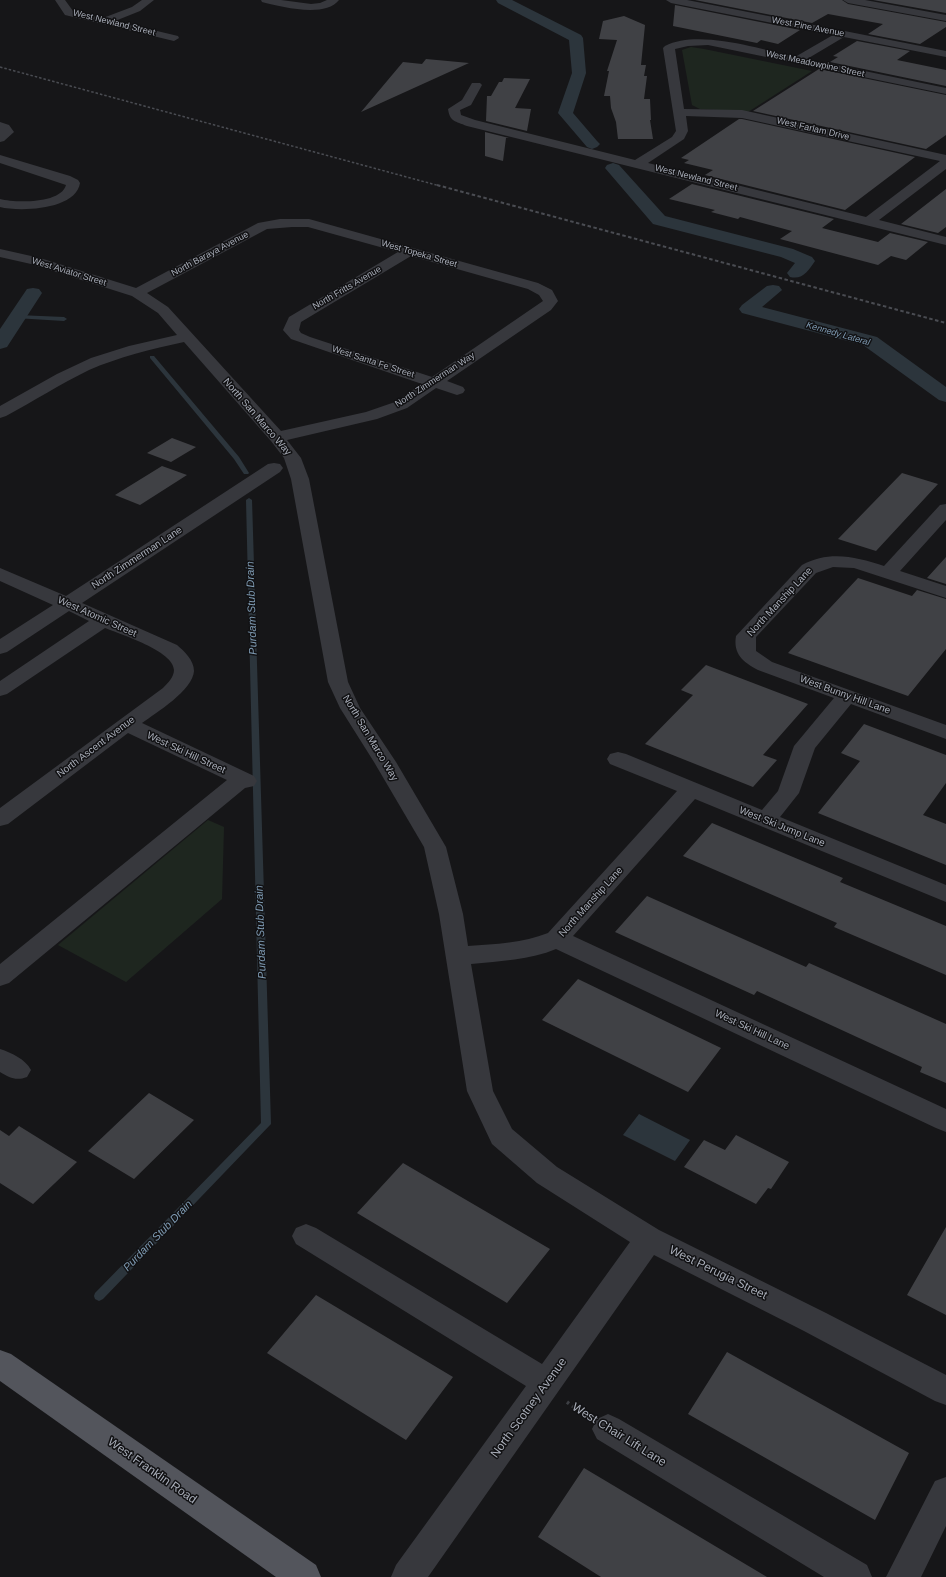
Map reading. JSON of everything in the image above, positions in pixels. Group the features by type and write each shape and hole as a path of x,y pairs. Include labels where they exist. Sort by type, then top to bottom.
{"main road":[{"name":"West Franklin Road","path":"0,1364 304,1577"}],"street":[{"name":"West Newland Street","path":"60,0 69,13 174,38"},
{"path":"104,21 136,9 149,0"},
{"path":"266,0 312,7 328,4 334,0"},
{"name":"West Pine Avenue","path":"671,0 946,54"},
{"path":"848,0 946,18"},
{"path":"811,38 825,30"},
{"path":"797,60 842,34"},
{"name":"West Meadowpine Street","path":"679,112 670,48 683,42 708,42 946,91"},
{"path":"780,57 793,49"},
{"name":"West Newland Street","path":"476,85 467,102 454,109 454,117 472,123 946,241"},
{"path":"638,164 680,136 682,130 679,112"},
{"name":"West Farlam Drive","path":"679,112 747,115 946,159"},
{"path":"0,159 65,179 73,183 74,186 73,189 66,194 34,206 15,206 0,203"},
{"path":"869,221 946,163"},
{"name":"West Topeka Street","path":"286,222 310,223 533,286 544,290 549,295"},
{"name":"North Baraya Avenue","path":"136,293 263,226 286,222"},
{"name":"North Fritts Avenue","path":"291,330 294,320 410,251"},
{"name":"West Aviator Street","path":"0,253 35,261 136,293"},
{"name":"North San Marco Way","path":"136,293 163,310 277,437 292,458 300,479 338,682 350,708 385,762 436,847 459,956 480,1091 502,1136"},
{"name":"North Zimmerman Way","path":"277,437 376,414 400,405 546,307 551,301 549,295"},
{"name":"West Santa Fe Street","path":"291,330 296,336 305,340 457,390"},
{"path":"0,413 83,367 141,347 187,337"},
{"name":"North Zimmerman Lane","path":"0,648 274,468"},
{"path":"888,573 944,514"},
{"name":"North Manship Lane","path":"747,654 744,646 746,636 809,569 817,564 844,560 857,562 946,592"},
{"name":"West Atomic Street","path":"0,574 170,649 180,658 184,670"},
{"path":"0,690 103,620"},
{"name":"West Bunny Hill Lane","path":"747,654 755,661 765,666 946,732"},
{"name":"North Ascent Avenue","path":"0,819 170,692 181,681 184,670"},
{"path":"766,820 788,793 805,746 847,696"},
{"name":"West Ski Hill Street","path":"0,977 244,780 126,724"},
{"name":"West Ski Jump Lane","path":"618,759 946,894"},
{"name":"North Manship Lane","path":"459,956 514,951 540,946 557,939 691,789"},
{"name":"West Ski Hill Lane","path":"557,939 946,1121"},
{"name":"West Perugia Street","path":"502,1136 547,1175 649,1239 815,1322 946,1391"},
{"path":"306,1236 547,1383"},
{"name":"North Scotney Avenue","path":"408,1577 649,1239"},
{"name":"West Chair Lift Lane","path":"608,1429 855,1577"},
{"path":"903,1577 946,1492"}],"path":[{"name":"West Chair Lift Lane","path":"547,1383 574,1408 608,1429"}],"shaded area":[{"path":"691,47 812,71 748,112 700,109 692,105 682,50"},
{"path":"208,820 224,827 222,899 126,982 58,945"},
{"path":"639,1114 690,1140 675,1161 623,1135"}],"building":[{"path":"695,0 842,0 848,4 946,22 946,27 920,44 868,34 883,24 828,14 812,23"},
{"path":"873,0 946,0 946,13"},
{"path":"675,5 800,30 778,44 761,40 757,43 673,26"},
{"path":"624,16 645,25 641,65 646,65 644,76 647,76 644,99 650,99 650,120 653,139 618,139 616,122 611,108 610,96 604,96 609,71 607,71 617,40 599,39 603,21"},
{"path":"857,41 910,51 897,60 946,70 946,86 830,62 838,57 833,56"},
{"path":"426,59 469,63 361,112 403,62 422,64"},
{"path":"819,69 946,95 946,135 926,149 753,111"},
{"path":"504,78 530,79 515,108 531,109 527,131 486,121 487,96 491,96 499,82 502,82"},
{"path":"739,119 915,157 845,210 705,175 713,170 684,163 689,160 681,158"},
{"path":"485,132 509,138 506,138 503,161 485,156"},
{"path":"692,184 834,219 822,228 878,242 890,233 928,242 906,260 891,256 878,265 780,239 792,231 740,217 738,219 711,212 715,210 669,199"},
{"path":"946,189 946,227 938,233 901,224"},
{"path":"172,438 196,447 171,462 147,453"},
{"path":"162,466 187,475 140,505 115,495"},
{"path":"902,473 938,484 876,551 838,539"},
{"path":"946,557 946,584 927,578"},
{"path":"858,578 912,596 917,590 946,599 946,649 908,696 788,653"},
{"path":"706,665 808,704 763,755 777,760 753,787 645,744 693,695 681,690"},
{"path":"864,724 946,755 946,783 923,815 946,824 946,865 818,813 860,761 841,753"},
{"path":"712,823 843,878 840,882 946,926 946,975 834,927 837,923 683,856"},
{"path":"647,896 806,967 809,963 946,1024 946,1083 920,1072 922,1067 757,991 754,995 615,932"},
{"path":"578,979 721,1048 688,1092 542,1020"},
{"path":"149,1093 194,1120 134,1179 88,1151"},
{"path":"19,1126 77,1162 33,1204 0,1183 0,1130 9,1136"},
{"path":"736,1135 789,1162 771,1189 768,1188 756,1204 684,1167 704,1140 725,1150"},
{"path":"403,1163 550,1249 507,1303 357,1213"},
{"path":"946,1227 946,1315 907,1295"},
{"path":"316,1295 453,1377 406,1440 267,1353"},
{"path":"727,1352 909,1453 875,1520 688,1414"},
{"path":"584,1468 767,1577 601,1577 538,1537"}],"waterway":[{"name":"Kennedy Lateral","path":"502,0 576,38 579,73 565,113 592,144"},
{"name":"Kennedy Lateral","path":"613,168 659,220 787,253 806,261 796,273"},
{"name":"Kennedy Lateral","path":"773,290 748,309 870,341 946,396"},
{"name":"Purdam Stub Drain","path":"0,343 33,293"},
{"name":"Purdam Stub Drain","path":"17,317 64,319"},
{"name":"Purdam Stub Drain","path":"152,357 237,458 246,473"},
{"name":"Purdam Stub Drain","path":"99,1296 266,1124 249,500"}],"railway":[{"path":"0,67 440,186"},
{"path":"437,185 946,323"}]}
